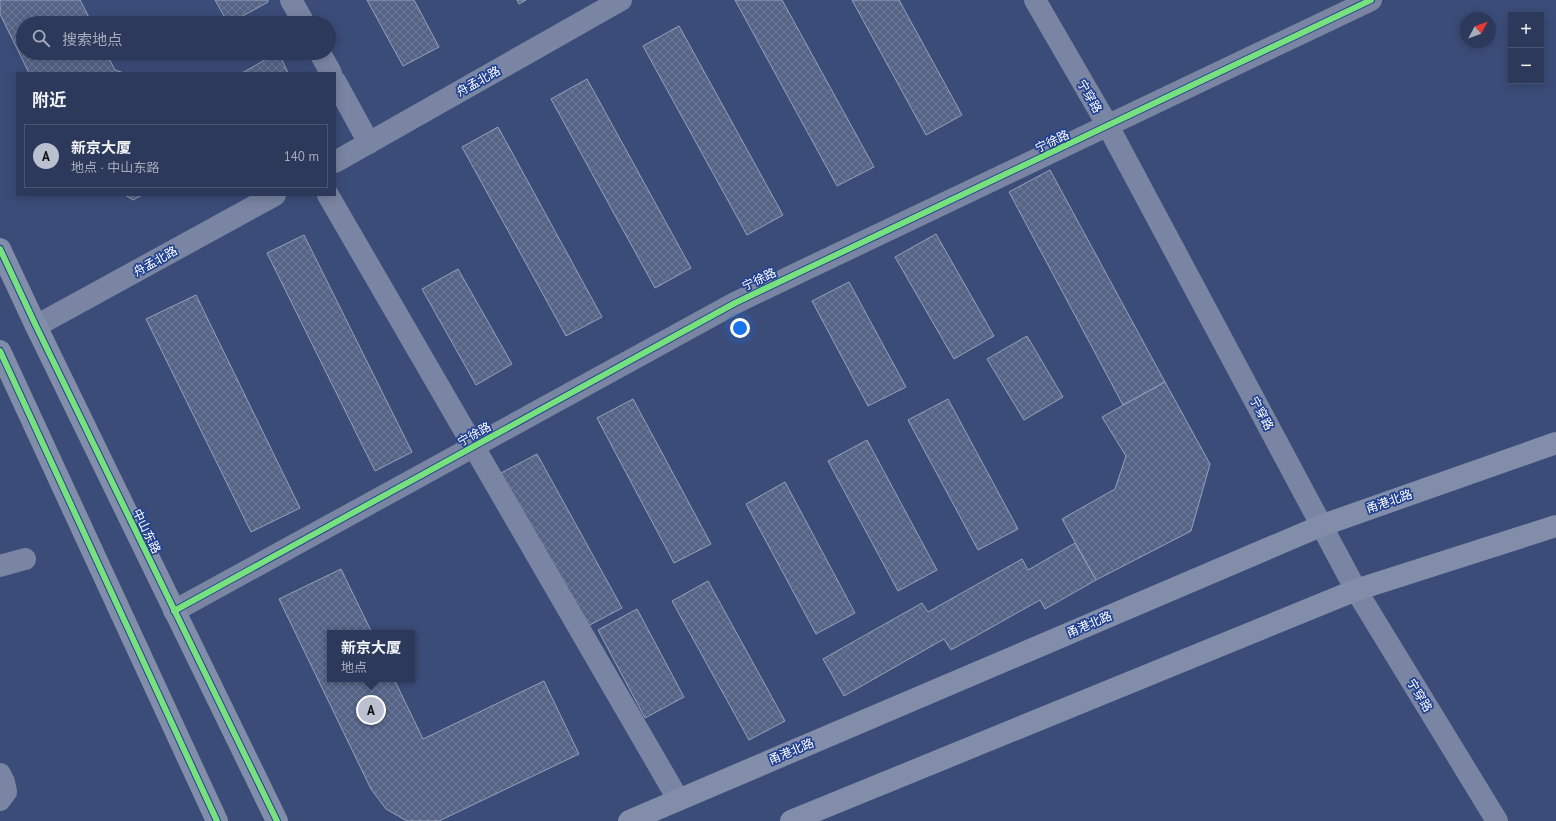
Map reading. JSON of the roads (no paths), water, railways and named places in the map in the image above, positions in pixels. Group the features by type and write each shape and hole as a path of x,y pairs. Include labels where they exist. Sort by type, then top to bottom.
{"main road":[{"name":"中山东路","path":"0,249 277,821"},
{"path":"0,351 217,821"},
{"name":"甬港北路","path":"629,821 1323,525 1556,444"},
{"path":"790,821 1356,590 1556,526"}],"street":[{"path":"291,0 300,16"},
{"name":"舟孟北路","path":"336,161 621,0"},
{"name":"宁穿路","path":"1035,0 1108,126 1323,525 1356,590 1497,821"},
{"name":"宁徐路","path":"174,611 735,303 1371,0"},
{"path":"324,60 330,72"},
{"path":"336,82 369,143"},
{"name":"舟孟北路","path":"36,326 273,196"},
{"path":"329,196 678,799"},
{"path":"0,566 25,559"},
{"path":"0,774 4,782 6,792 0,800"}],"place":[{"name":"新京大厦","path":"371,710"}]}
